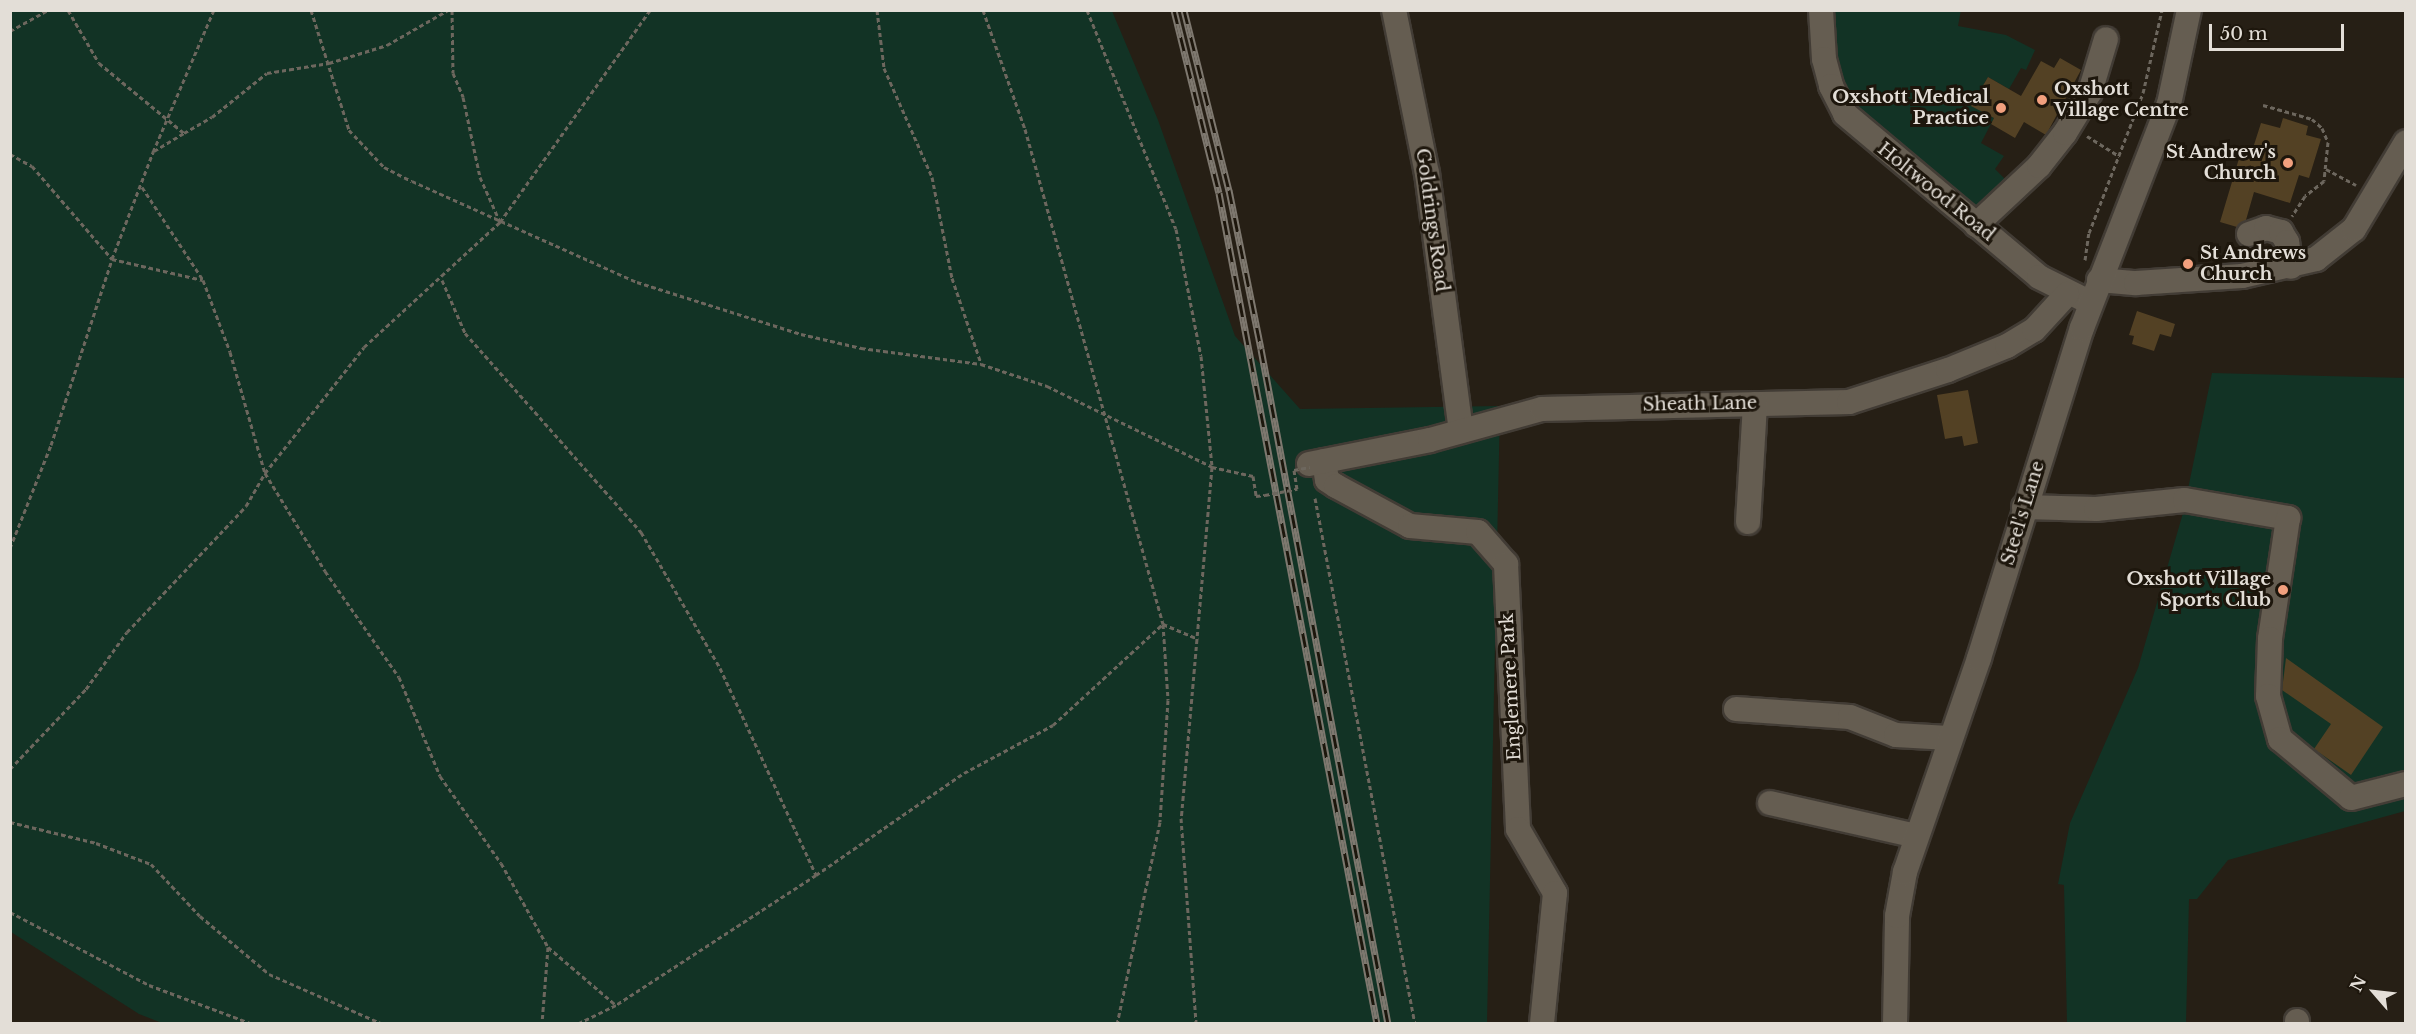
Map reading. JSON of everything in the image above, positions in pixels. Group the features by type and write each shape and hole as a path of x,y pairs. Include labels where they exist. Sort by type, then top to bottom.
{"street":[{"name":"Goldrings Road","path":"1394,10 1427,173 1461,431"},
{"name":"Holtwood Road","path":"1821,10 1824,59 1831,86 1845,114 2039,277 2067,294 2092,281 2136,283 2232,277 2291,267 2316,259 2337,246 2355,229 2406,142"},
{"name":"Steel's Lane","path":"1895,1023 1897,916 1916,836 1979,658 2092,281 2169,104 2189,10"},
{"path":"1976,225 2039,166 2065,133 2090,92 2106,39"},
{"path":"2249,234 2266,228 2281,232 2287,242 2291,267"},
{"name":"Sheath Lane","path":"1314,471 1542,409 1580,405 1849,402 1948,370 2034,330 2067,294"},
{"path":"1748,522 1755,404"},
{"name":"Englemere Park","path":"1314,471 1336,486 1410,526 1478,532 1506,564 1518,829 1555,893 1542,1023"},
{"path":"2024,507 2096,509 2185,500 2288,518 2270,639 2268,696 2280,739 2351,798 2406,784"},
{"path":"1736,709 1850,717 1896,735 1949,738"},
{"path":"1770,803 1916,836"}],"path":[{"path":"10,31 48,10"},
{"path":"68,10 99,63 184,133"},
{"path":"10,548 51,445 112,259 142,187 166,120 214,10"},
{"path":"311,10 329,63 339,108 360,146 384,167 500,222 637,282 801,334 861,348 981,364 1047,386 1212,466 1253,476 1256,496 1297,489 1294,470 1314,471 1414,1023"},
{"path":"153,152 212,117 267,73 329,63 387,45 450,10 453,73 463,97 480,177 500,222"},
{"path":"10,769 86,689 128,632 246,506 265,473 364,347 441,279 500,222 650,10"},
{"path":"876,10 884,68 932,177 952,278 981,364"},
{"path":"983,10 1025,129 1107,415 1163,624 1168,700 1160,822 1118,1023"},
{"path":"1087,10 1176,229 1201,356 1212,466 1181,818 1196,1023"},
{"path":"2092,281 2089,233 2143,93 2162,10"},
{"path":"2263,105 2312,119 2322,128 2328,142 2324,181 2306,196 2281,232"},
{"path":"10,154 32,166 112,259 203,280"},
{"path":"2326,169 2375,195"},
{"path":"142,187 203,280 230,352 265,473 325,571 399,677 440,776 501,863 548,946 616,1005"},
{"path":"441,279 465,333 641,532 720,668 816,875"},
{"path":"577,1023 616,1005 816,875 964,773 1053,725 1163,624"},
{"path":"1163,624 1198,639"},
{"path":"10,822 96,843 151,864 200,916 269,974 382,1023"},
{"path":"10,912 149,985 253,1023"},
{"path":"542,1023 548,946"}],"green space":[{"path":"1961,10 1958,26 2006,35 2035,50 2026,70 2021,68 2009,89 1988,77 1972,105 1994,118 1981,143 2004,156 1995,169 2005,179 1976,207 1867,122 1844,91 1832,41 1835,11"},
{"path":"10,11 1112,11 1158,120 1235,336 1300,409 1500,406 1487,1023 162,1023 139,1014 11,932"},
{"name":"Oxshott Village Sports Club","path":"2212,373 2405,378 2405,811 2228,860 2197,899 2189,899 2186,1023 2067,1023 2064,885 2058,884 2070,823 2138,668 2183,513"}],"building":[{"path":"2060,58 2081,70 2046,135 2024,122 2015,138 1991,124 1994,118 1971,106 1988,77 2021,96 2041,61 2054,68"},
{"name":"St Andrew's Church","path":"2283,118 2308,126 2306,135 2321,139 2309,178 2299,175 2290,203 2254,192 2246,220 2237,227 2220,222 2243,145 2253,148 2261,123 2280,128"},
{"path":"2137,311 2175,324 2171,337 2160,334 2154,351 2132,344 2134,336 2129,335"},
{"path":"1968,390 1978,443 1964,446 1962,436 1945,439 1937,395"},
{"path":"2286,658 2383,727 2351,775 2314,749 2331,724 2282,690"}],"railway":[{"path":"1174,10 1219,193 1377,1024"},
{"path":"1184,10 1229,190 1261,349 1388,1024"}],"place":[{"name":"Oxshott Village Centre","path":"2042,100"},
{"name":"Oxshott Medical Practice","path":"2001,108"},
{"name":"St Andrew's Church","path":"2288,163"},
{"name":"St Andrews Church","path":"2188,264"},
{"name":"Oxshott Village Sports Club","path":"2283,590"}]}
